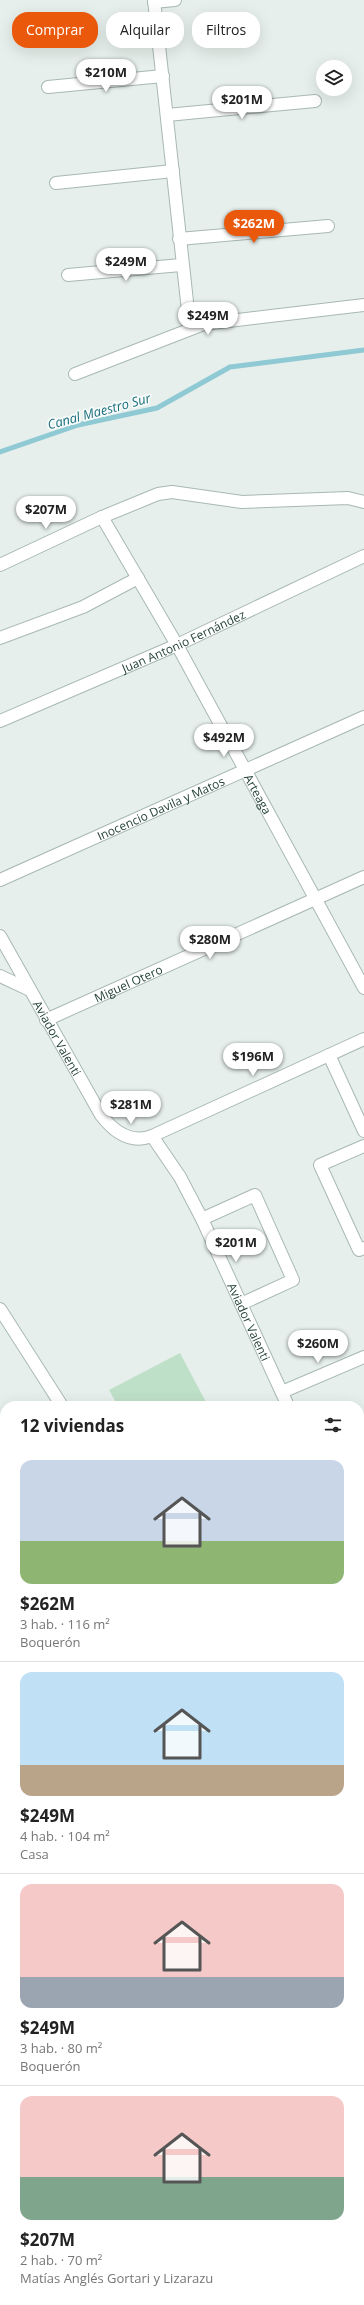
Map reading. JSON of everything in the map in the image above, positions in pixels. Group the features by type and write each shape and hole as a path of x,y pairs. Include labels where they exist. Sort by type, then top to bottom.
{"street":[{"path":"175,0 154,1 173,171 181,265 190,329"},
{"path":"48,87 163,76"},
{"path":"167,115 315,101"},
{"path":"56,182 173,171"},
{"path":"179,239 328,226"},
{"path":"68,275 181,265"},
{"path":"75,374 204,324 364,305"},
{"path":"0,565 102,517 145,499 172,492 242,502 348,498 364,502"},
{"name":"Arteaga","path":"102,517 177,645 243,770 364,988"},
{"name":"Juan Antonio Fernández","path":"0,721 177,645 364,556"},
{"path":"0,638 83,607 138,578"},
{"name":"Inocencio Davila y Matos","path":"0,880 364,717"},
{"name":"Miguel Otero","path":"46,1020 364,877"},
{"name":"Aviador Valenti","path":"0,936 46,1020 108,1124 115,1131 133,1140 144,1139 152,1136 180,1176 202,1219 286,1401"},
{"path":"0,976 30,990"},
{"path":"152,1136 364,1039"},
{"path":"328,1056 364,1131"},
{"path":"364,1146 320,1165 359,1250 364,1248"},
{"path":"202,1219 255,1195 293,1280 241,1304"},
{"path":"0,1309 59,1401"},
{"path":"282,1392 364,1357"}],"green space":[{"path":"180,1353 205,1401 115,1401 109,1390"}],"waterway":[{"name":"Canal Maestro Sur","path":"0,452 78,425 157,408 230,367 364,350"}]}
